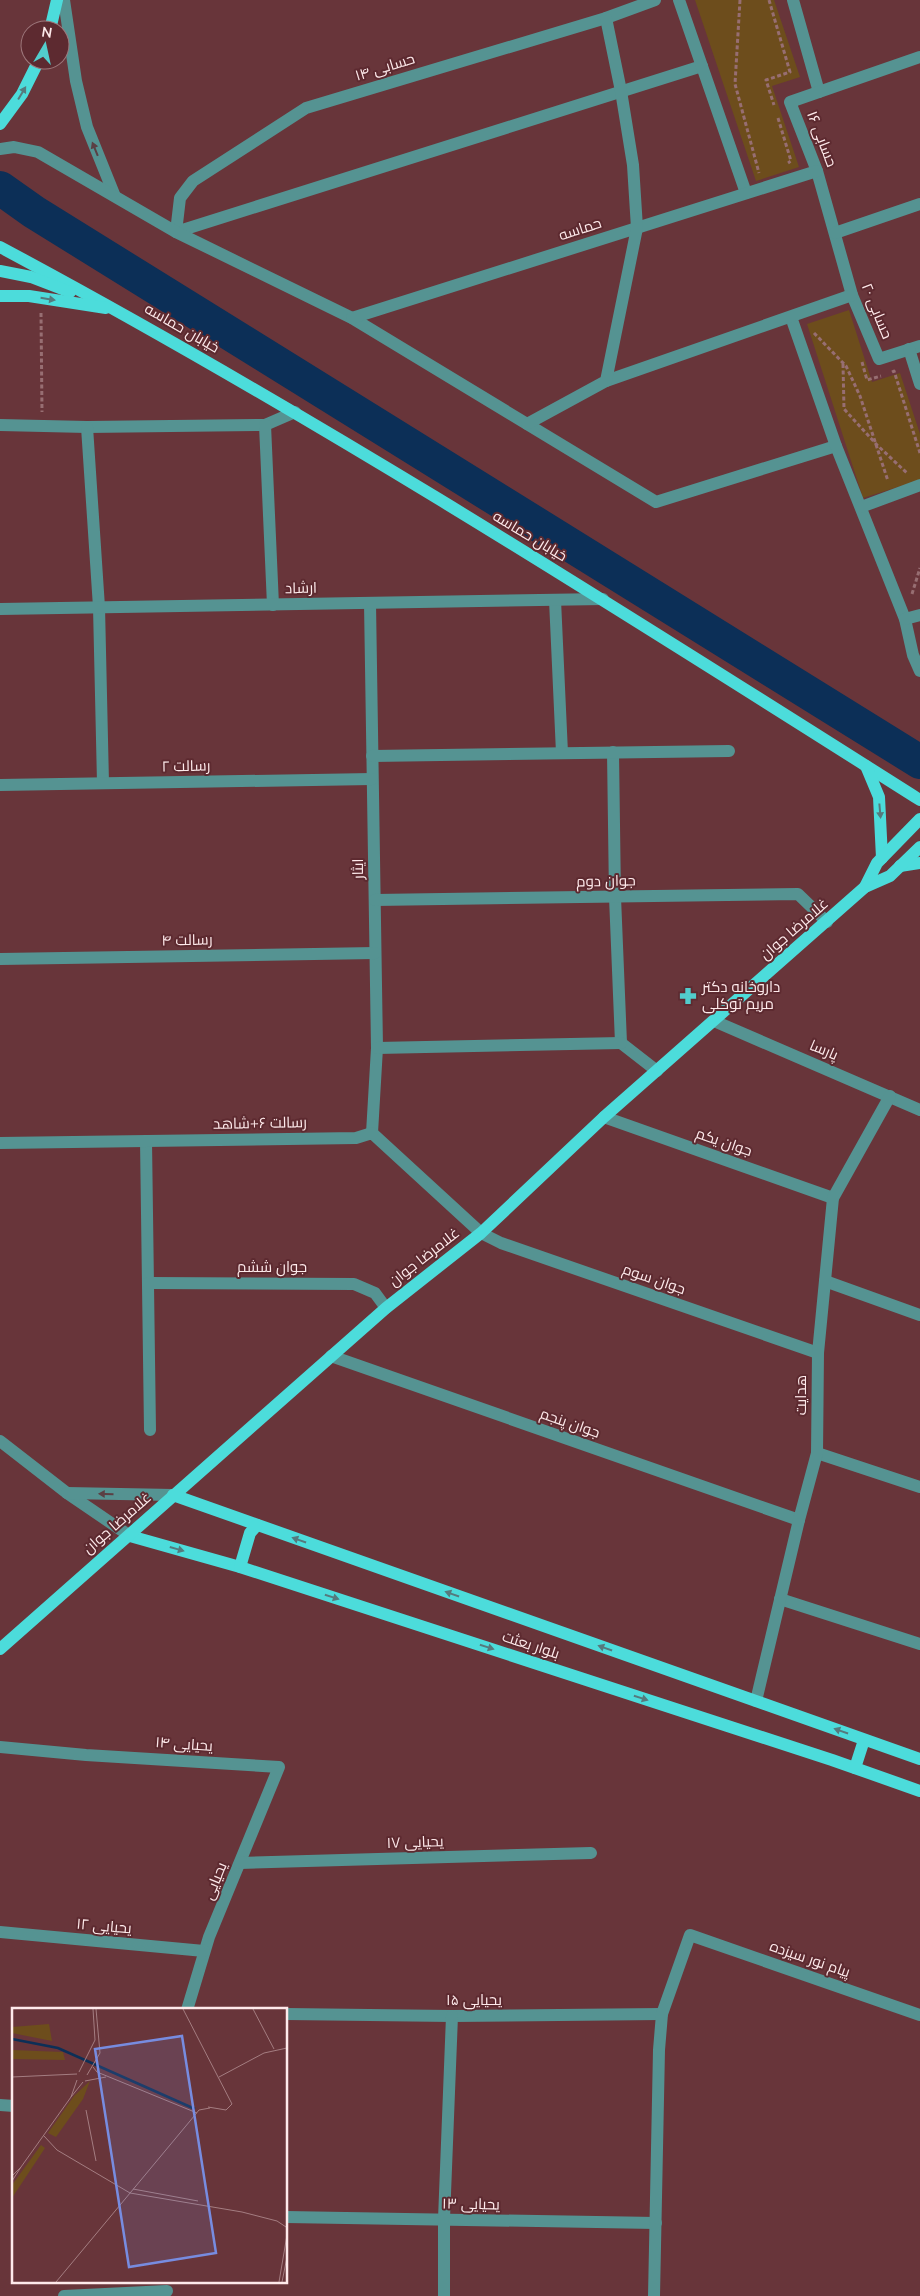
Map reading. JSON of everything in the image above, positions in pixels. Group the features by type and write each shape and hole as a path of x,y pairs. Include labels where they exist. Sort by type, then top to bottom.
{"main road":[{"path":"52,20 57,0"},
{"path":"0,124 22,94 33,70"},
{"path":"0,247 118,310"},
{"name":"خیابان حماسه","path":"0,271 31,277 118,310 295,412 603,599 920,800"},
{"name":"خیابان حماسه","path":"0,296 41,298 118,310"},
{"path":"866,766 879,798 882,858"},
{"name":"غلامرضا جوان","path":"0,1649 386,1308 481,1233 604,1117 827,922 865,887 882,858 920,819"},
{"name":"غلامرضا جوان","path":"865,887 890,876 920,847"},
{"path":"900,866 920,863"},
{"name":"بلوار بعثت","path":"173,1495 920,1759"},
{"path":"240,1567 250,1533 257,1525"},
{"name":"بلوار بعثت","path":"130,1536 240,1567 855,1768 920,1791"},
{"path":"855,1768 864,1740"}],"street":[{"path":"64,0 76,81 87,127 114,194"},
{"name":"حسابی ۱۴","path":"176,232 180,198 193,180 306,108 606,18 655,0"},
{"path":"680,0 746,193"},
{"path":"793,0 819,92"},
{"path":"606,18 621,91 633,165 637,228 606,381"},
{"name":"حسابی ۱۶","path":"835,233 817,171 790,102 920,57"},
{"path":"176,232 702,66"},
{"path":"0,149 14,147 38,152 114,194 176,232 352,318 656,502 836,446"},
{"name":"حماسه","path":"352,318 817,171"},
{"path":"835,233 920,204"},
{"name":"حسابی ۲۰","path":"835,233 852,295 879,359 915,348"},
{"path":"527,424 606,381 852,295"},
{"path":"794,316 836,446 905,619 913,655 920,671"},
{"path":"915,348 920,384"},
{"path":"0,425 87,427 265,425 295,412"},
{"path":"265,425 272,605"},
{"path":"87,427 99,607 102,783"},
{"path":"860,507 920,485"},
{"name":"ارشاد","path":"0,609 603,599"},
{"path":"555,600 562,753"},
{"name":"ایثار","path":"370,603 377,1048 372,1133"},
{"path":"905,619 920,615"},
{"path":"372,756 729,750"},
{"path":"613,752 615,897 622,1043"},
{"name":"رسالت ۲","path":"0,785 372,779"},
{"name":"جوان دوم","path":"374,900 798,894 827,922"},
{"name":"رسالت ۴","path":"0,959 375,953"},
{"name":"پارسا","path":"714,1021 920,1110"},
{"path":"377,1048 622,1043 657,1071"},
{"name":"هدایت","path":"756,1701 817,1453 818,1353 833,1198 890,1096"},
{"name":"جوان یکم","path":"604,1117 833,1198"},
{"path":"372,1133 481,1233"},
{"name":"رسالت ۶+شاهد","path":"0,1143 356,1138 372,1133"},
{"path":"146,1141 150,1430"},
{"name":"جوان سوم","path":"481,1233 501,1243 818,1353"},
{"path":"825,1281 920,1315"},
{"name":"جوان ششم","path":"148,1283 354,1284 376,1293 386,1308"},
{"name":"جوان پنجم","path":"331,1356 799,1520"},
{"path":"0,1441 67,1493 130,1536"},
{"path":"817,1453 920,1487"},
{"path":"67,1493 173,1495"},
{"path":"780,1600 920,1644"},
{"name":"یحیایی ۱۴","path":"0,1747 279,1767"},
{"name":"یحیایی","path":"188,2008 204,1951 279,1767"},
{"name":"یحیایی ۱۷","path":"240,1863 592,1853"},
{"name":"یحیایی ۱۲","path":"0,1932 204,1951"},
{"name":"پیام نور سیزده","path":"662,2014 690,1935 920,2015"},
{"name":"یحیایی ۱۵","path":"288,2014 452,2016 662,2014"},
{"path":"654,2296 659,2050 662,2014"},
{"path":"444,2296 444,2219 452,2016"},
{"name":"یحیایی ۱۳","path":"288,2217 656,2223"},
{"path":"64,2296 167,2290"}],"path":[{"path":"740,0 735,84 759,174"},
{"path":"41,298 43,426"},
{"path":"794,316 843,363 860,396 888,484 896,482"},
{"path":"859,353 867,380 894,371 920,453"},
{"path":"843,363 844,409 877,445 912,477 904,480"}],"shaded area":[{"path":"695,0 774,0 800,77 772,86 799,167 756,181"},
{"path":"849,310 872,382 900,373 920,434 920,480 863,498 807,324"}],"waterway":[{"path":"0,188 34,212 920,762"}],"place":[{"name":"داروخانه دکتر مریم توکلی","path":"688,996"}]}
